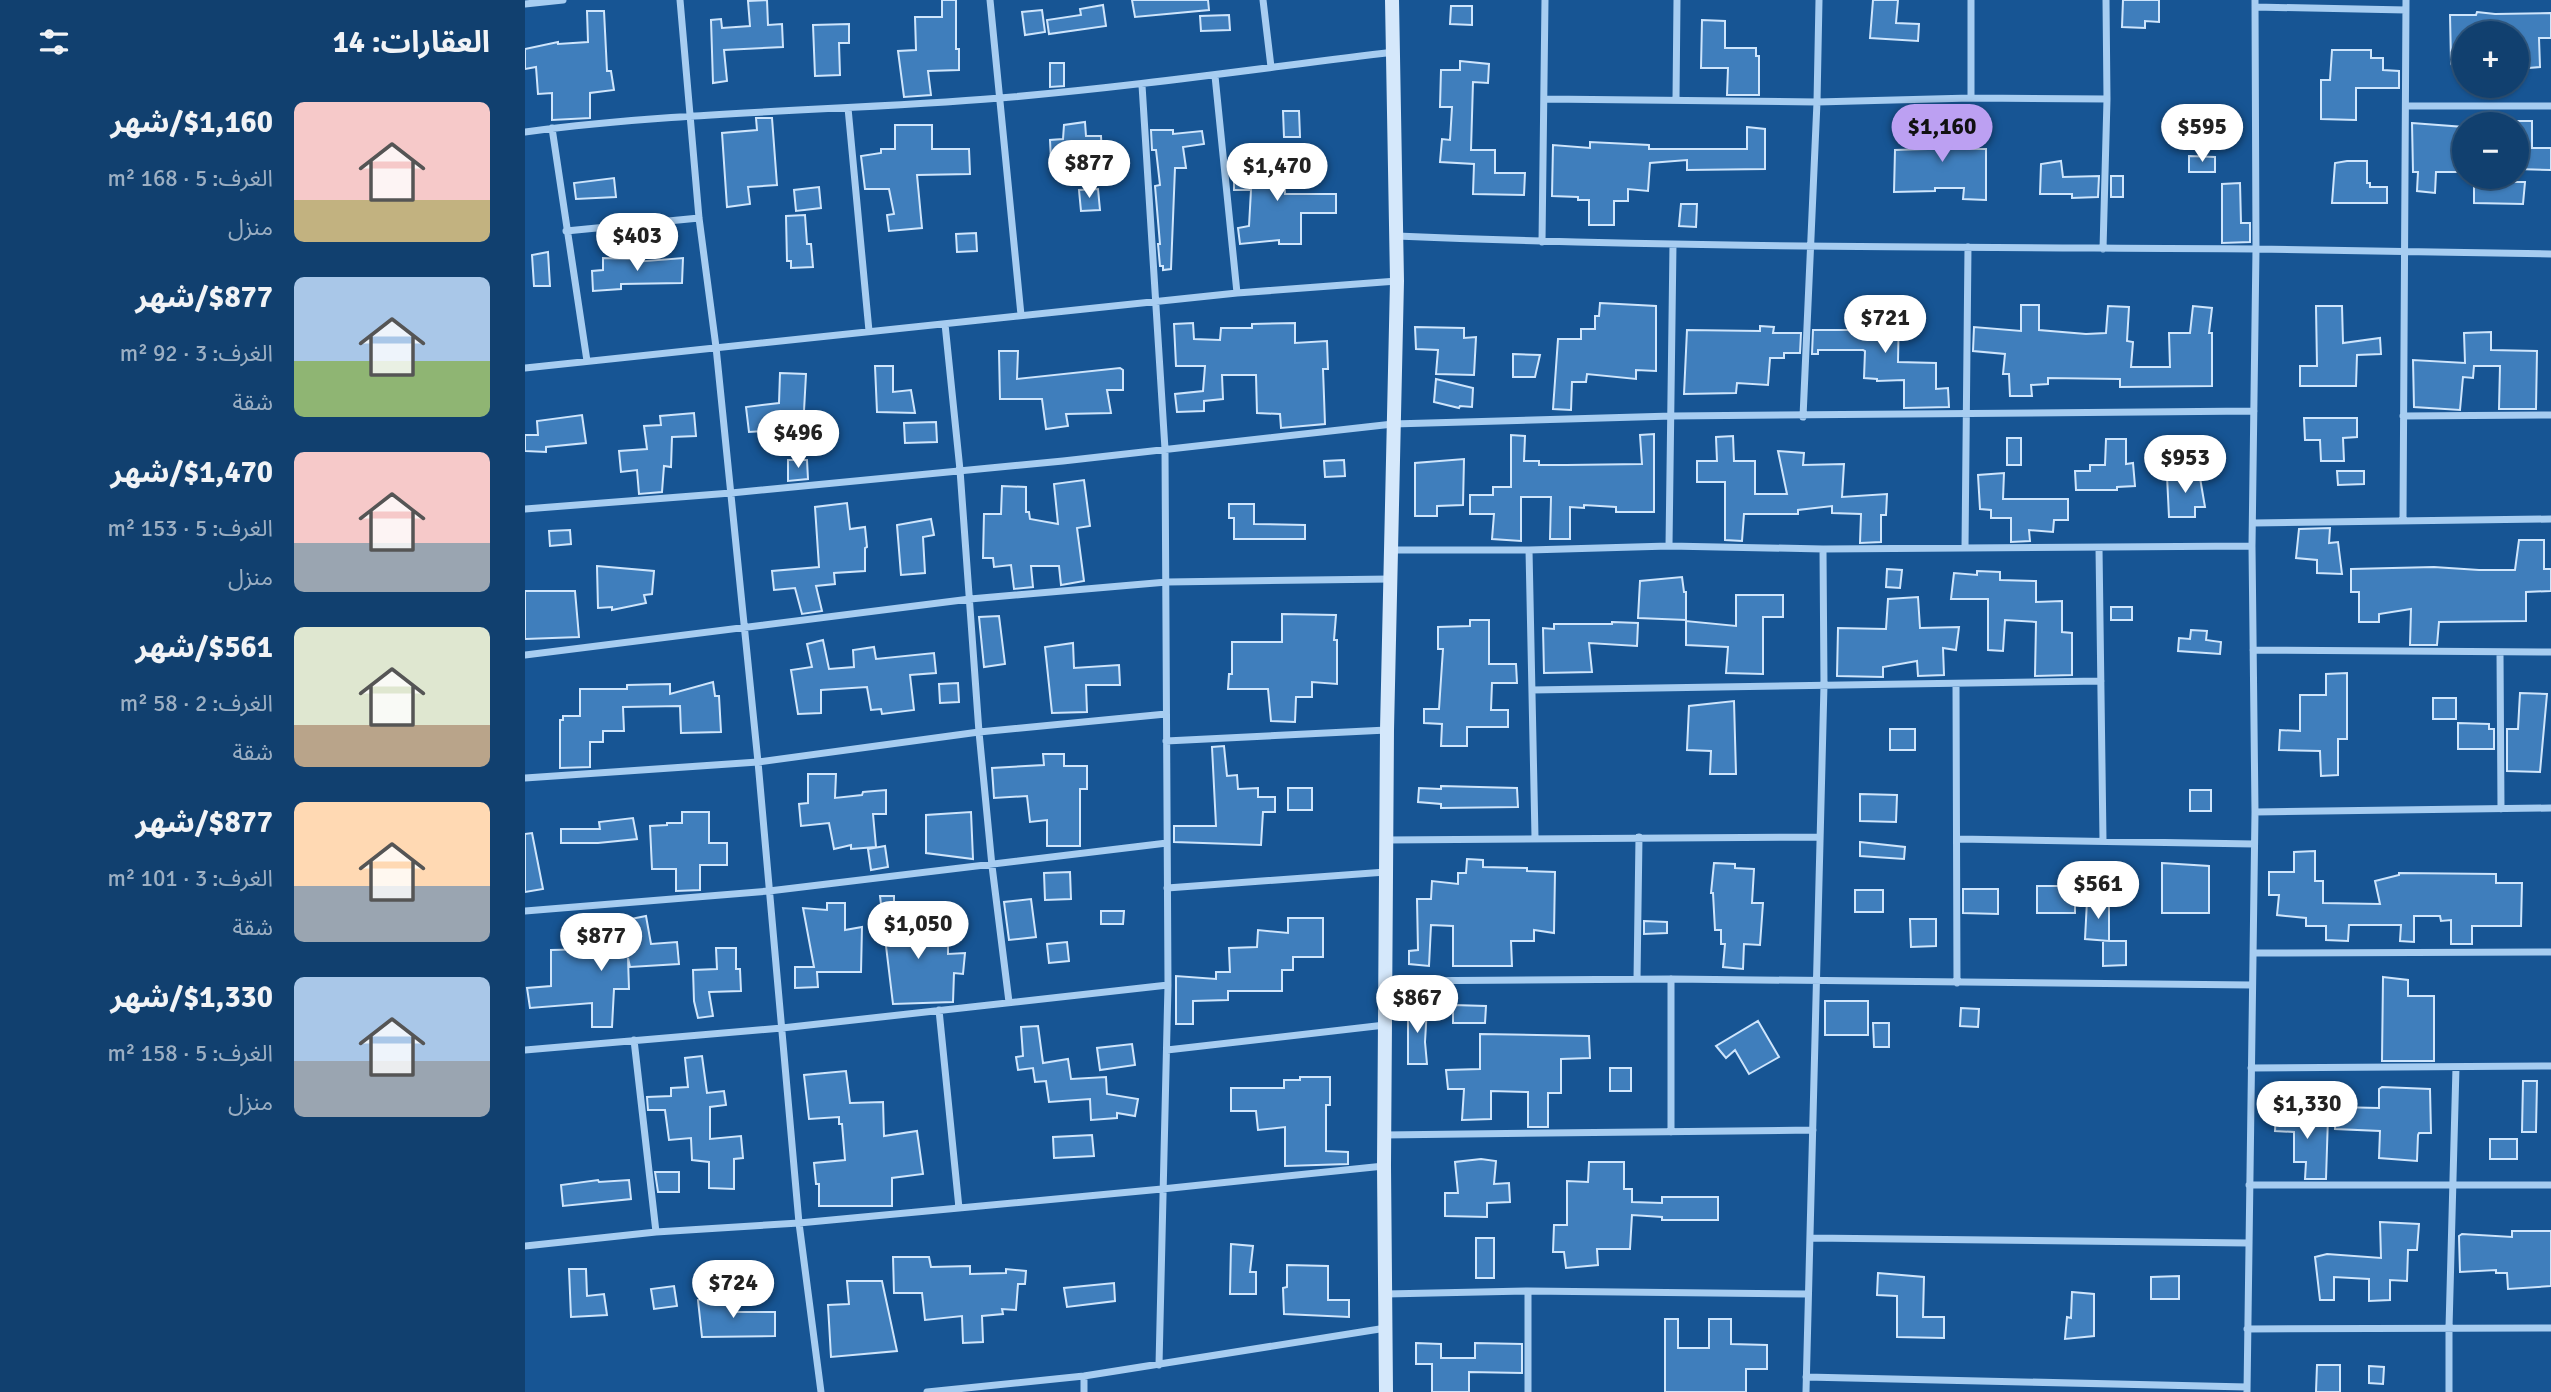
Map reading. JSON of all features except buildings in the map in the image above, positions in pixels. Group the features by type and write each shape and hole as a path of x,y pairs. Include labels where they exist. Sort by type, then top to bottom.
{"street":[{"path":"525,4 563,0"},
{"path":"680,0 699,218 716,347 758,761 799,1223 821,1392"},
{"path":"990,0 1021,315"},
{"path":"1263,0 1271,67"},
{"path":"1386,1392 1384,1135 1387,730 1397,281 1392,0"},
{"path":"1542,242 1545,0"},
{"path":"1676,99 1677,0"},
{"path":"1803,417 1819,0"},
{"path":"1971,0 1971,98"},
{"path":"2103,249 2107,99 2106,0"},
{"path":"2403,521 2406,0"},
{"path":"1806,1377 2248,1389 2255,812 2252,546 2256,249 2255,3 2406,10"},
{"path":"525,132 689,115 999,98 1142,85 1394,52"},
{"path":"1215,76 1237,293"},
{"path":"1142,85 1165,449 1167,582 1165,741 1168,985 1159,1364"},
{"path":"1545,99 1817,102 1971,98 2107,99"},
{"path":"2406,106 2551,106"},
{"path":"848,108 869,331"},
{"path":"552,128 587,361"},
{"path":"566,231 699,218"},
{"path":"1397,236 1542,242 1810,247 2256,249 2551,254"},
{"path":"1669,546 1673,244"},
{"path":"1965,548 1968,247"},
{"path":"525,368 1237,293 1397,281"},
{"path":"945,324 960,470 979,732 1009,1002"},
{"path":"525,509 731,493 1393,424 1672,416 1803,417 2255,411"},
{"path":"2403,416 2551,415"},
{"path":"2253,523 2551,519"},
{"path":"1391,550 1669,546 1823,549 2252,546"},
{"path":"2099,548 2103,841"},
{"path":"1806,1392 1824,685 1823,549"},
{"path":"1529,550 1535,837"},
{"path":"525,655 969,599 1167,582 1391,579"},
{"path":"2253,650 2551,652"},
{"path":"2500,652 2501,809"},
{"path":"1532,690 2101,681"},
{"path":"1956,684 1957,983"},
{"path":"525,778 758,761 979,732 1166,713"},
{"path":"1165,741 1387,730"},
{"path":"2255,812 2551,808"},
{"path":"1637,979 1639,837"},
{"path":"1387,840 1820,837"},
{"path":"1957,839 2254,844"},
{"path":"525,911 769,891 1167,843"},
{"path":"1167,888 1387,872"},
{"path":"2254,953 2551,952"},
{"path":"1671,979 1671,1132"},
{"path":"1385,981 1671,979 2252,985"},
{"path":"525,1050 782,1028 1168,985"},
{"path":"939,1010 959,1208"},
{"path":"1167,1050 1386,1025"},
{"path":"634,1040 656,1232"},
{"path":"2251,1068 2551,1066"},
{"path":"2449,1392 2456,1067"},
{"path":"1384,1135 1812,1130"},
{"path":"525,1246 656,1232 799,1223 1384,1166"},
{"path":"2249,1185 2551,1185"},
{"path":"1810,1238 2248,1243"},
{"path":"1385,1294 1528,1291 1808,1294"},
{"path":"1528,1291 1528,1392"},
{"path":"927,1392 996,1388 1084,1376 1386,1328"},
{"path":"2247,1329 2551,1328"},
{"path":"1084,1376 1084,1392"}]}
